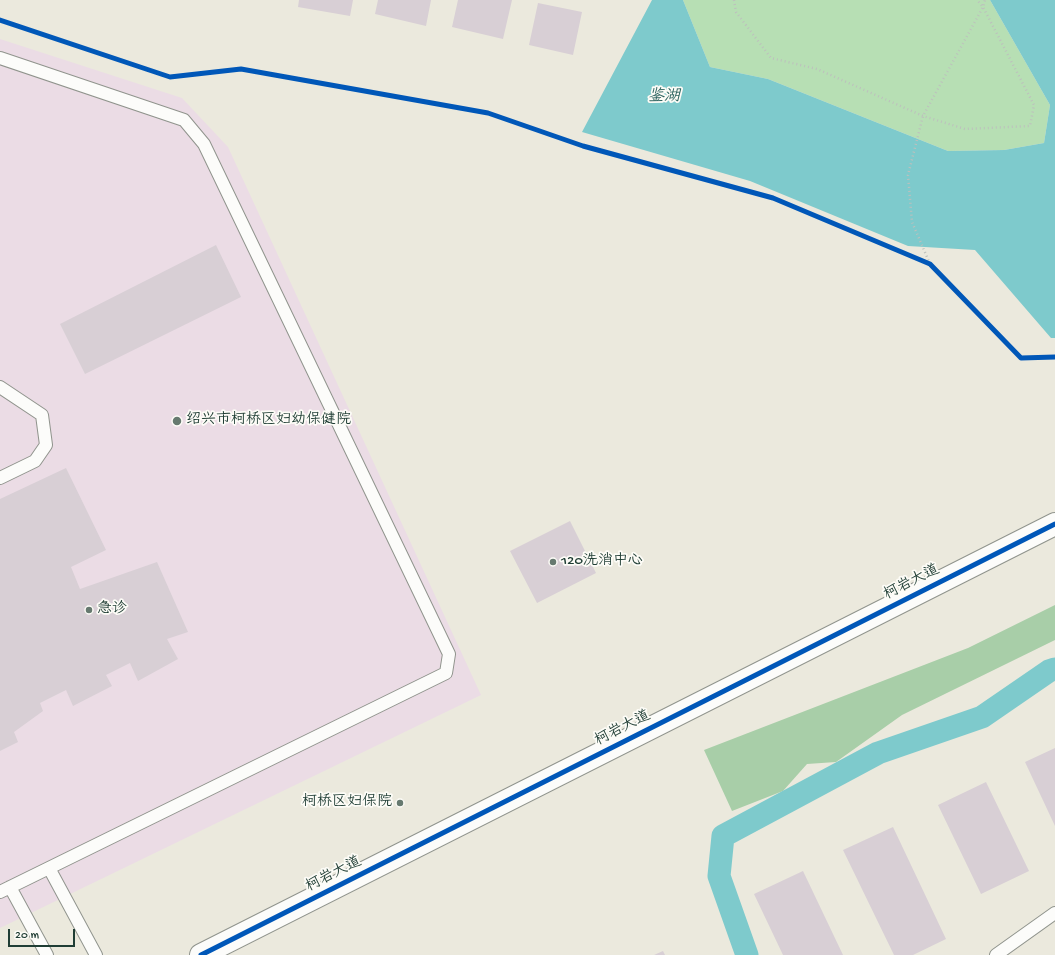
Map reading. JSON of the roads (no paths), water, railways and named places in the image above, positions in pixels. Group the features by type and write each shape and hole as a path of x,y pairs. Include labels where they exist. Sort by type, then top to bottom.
{"street":[{"name":"柯岩大道","path":"201,955 1055,524"}],"lane":[{"path":"0,58 184,120 204,144 449,654 446,672 5,890 47,955"},
{"path":"0,387 42,416 46,445 35,461 0,478"},
{"path":"49,868 96,955"},
{"path":"1002,954 1055,913"}],"water":[{"name":"鉴湖","path":"652,0 683,0 710,67 768,79 948,151 1004,150 1044,143 1050,105 990,0 1055,0 1055,338 1051,338 975,250 908,246 750,181 582,132"}],"waterway":[{"path":"747,955 719,876 723,836 878,753 982,717 1049,671 1055,669"}],"place":[{"name":"绍兴市柯桥区妇幼保健院","path":"177,421"},
{"name":"120洗消中心","path":"553,562"},
{"name":"急诊","path":"89,610"},
{"name":"柯桥区妇保院","path":"400,803"}]}
